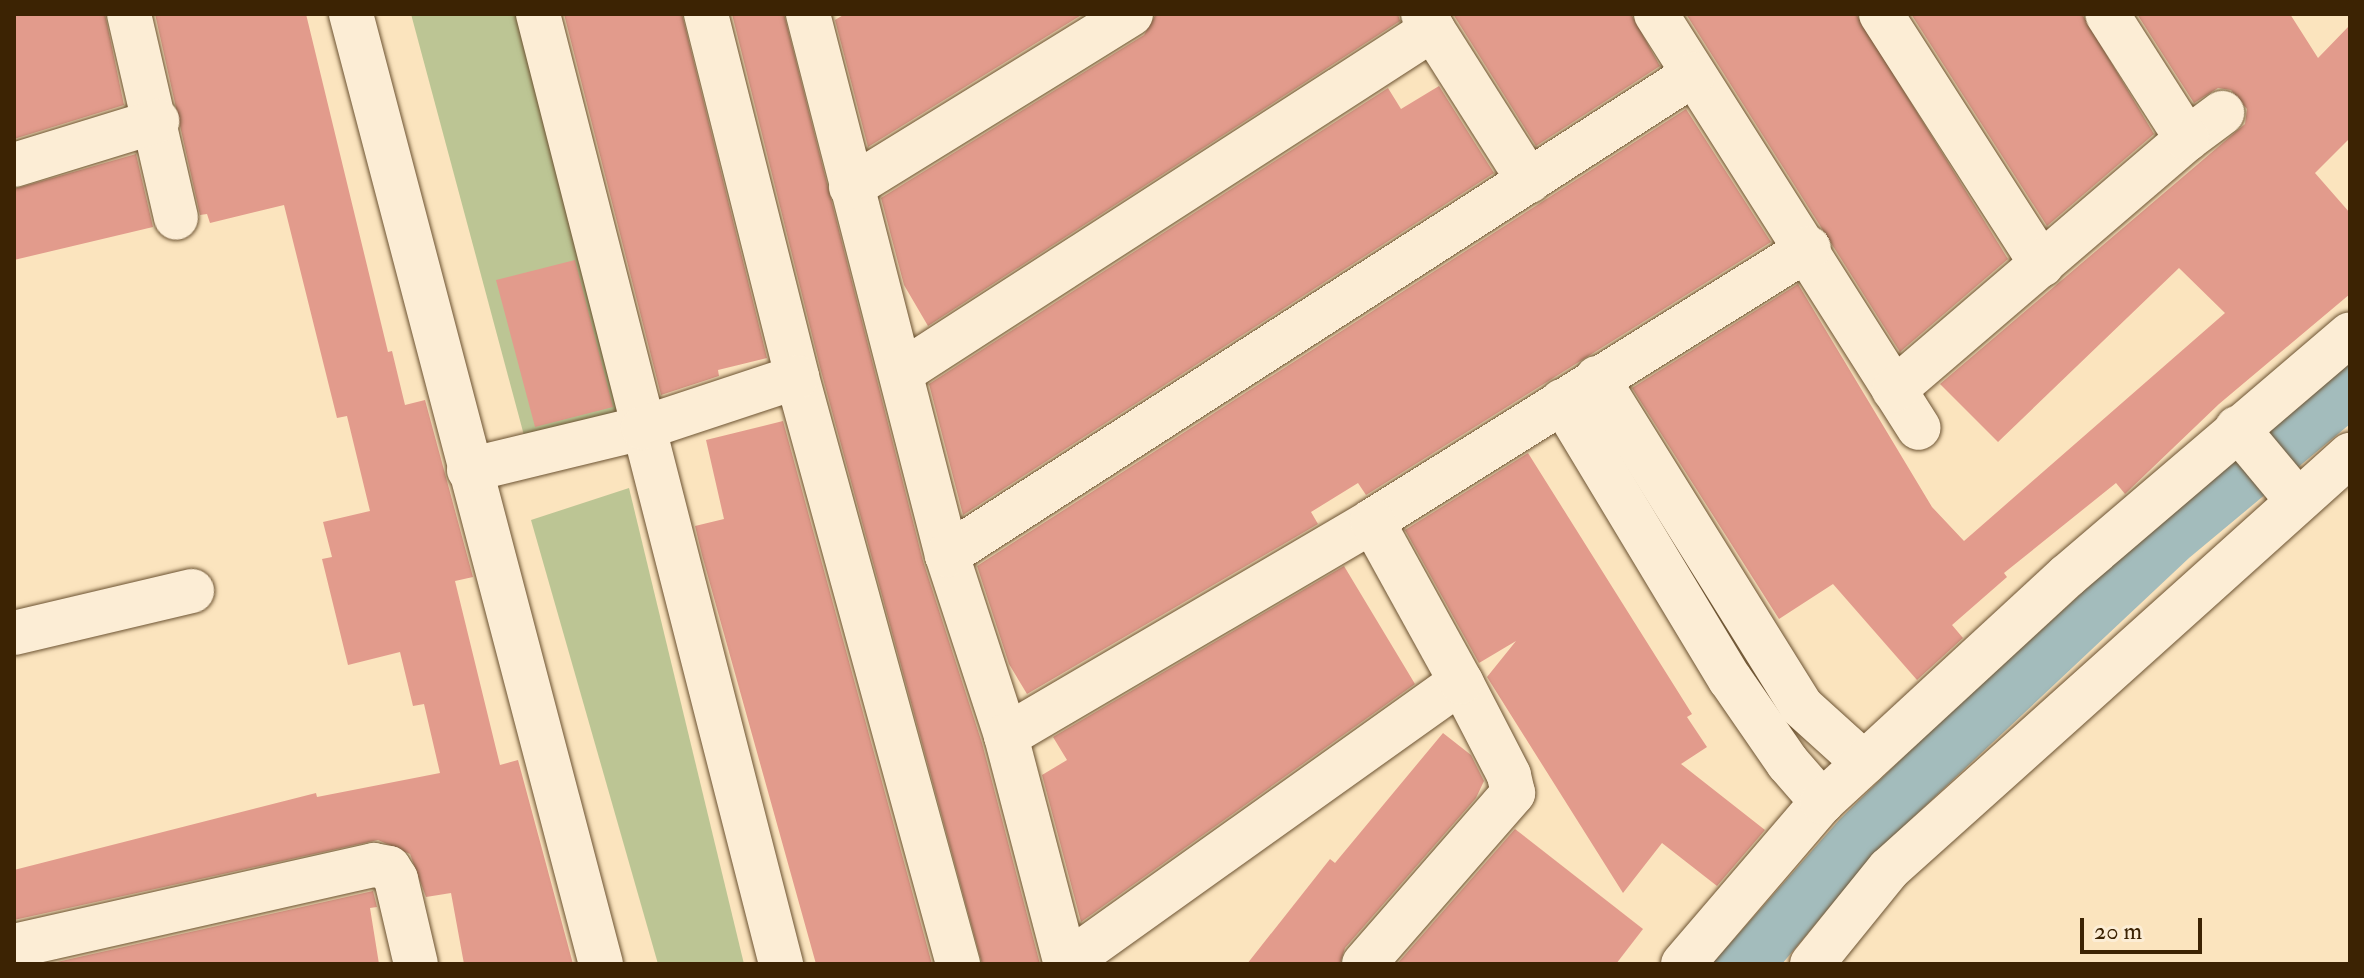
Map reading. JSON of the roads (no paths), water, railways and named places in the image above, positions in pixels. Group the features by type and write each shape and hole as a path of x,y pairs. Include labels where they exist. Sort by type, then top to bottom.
{"street":[{"path":"129,14 157,121 176,218"},
{"path":"351,14 601,964"},
{"path":"538,14 781,964"},
{"path":"706,14 797,377 958,964"},
{"path":"808,14 947,555 1006,736 1066,964 1461,682"},
{"path":"851,187 1131,14"},
{"path":"1656,14 1809,248 1919,428"},
{"path":"1881,14 2042,265"},
{"path":"2107,14 2187,139"},
{"path":"902,372 1428,22 1529,181"},
{"path":"947,555 1694,74"},
{"path":"1894,390 2187,139 2222,113"},
{"path":"14,165 157,121"},
{"path":"1006,736 1372,521 1809,248"},
{"path":"1683,964 1822,802 2243,436 2350,334"},
{"path":"469,470 643,428 797,377"},
{"path":"1580,390 1801,706 1864,763"},
{"path":"1580,390 1730,679 1822,802"},
{"path":"2243,436 2290,492"},
{"path":"1812,964 1889,869 2290,492 2350,455"},
{"path":"1364,964 1513,793 1509,775 1461,682 1372,521"},
{"path":"14,633 192,591"},
{"path":"14,946 374,865 389,868 396,879 416,964"}],"water":[{"path":"2350,358 2350,424 2189,558 1874,854 1782,964 1712,964 1840,819 1929,732 2242,447"}]}
